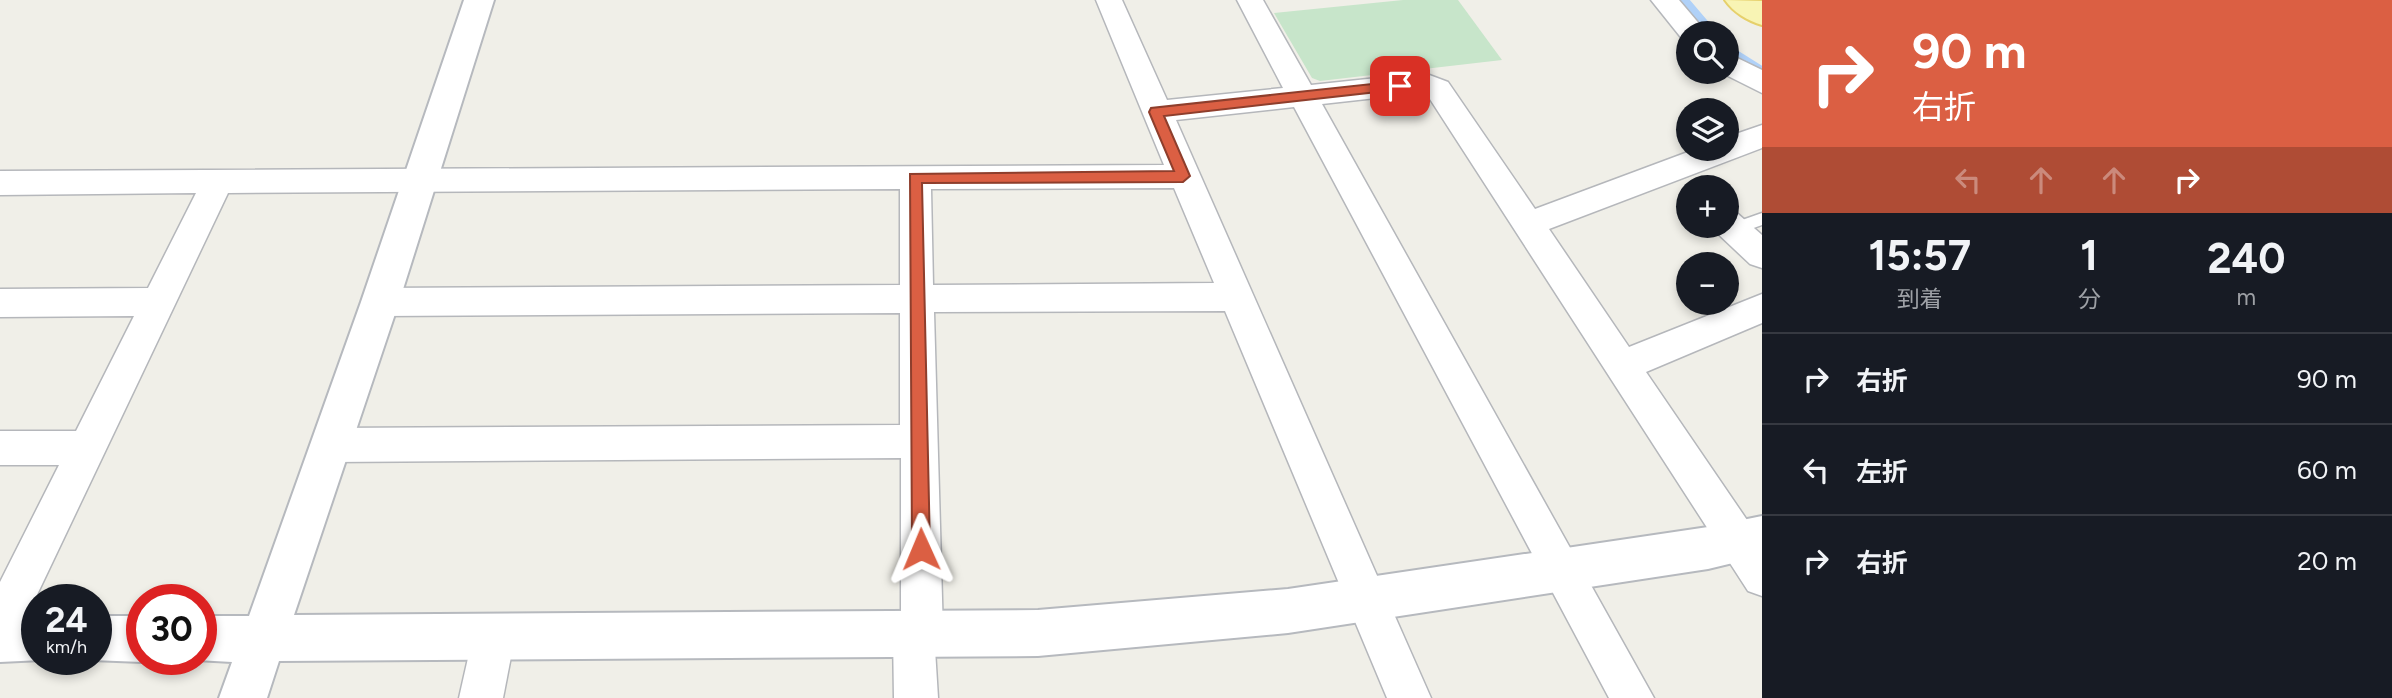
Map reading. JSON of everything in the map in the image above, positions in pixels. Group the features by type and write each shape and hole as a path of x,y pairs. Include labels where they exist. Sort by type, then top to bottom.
{"main road":[{"path":"1741,0 1762,15"}],"street":[{"path":"243,698 380,302 479,0"},
{"path":"1109,0 1409,698"},
{"path":"1250,0 1633,698"},
{"path":"1664,0 1682,21"},
{"path":"1739,70 1762,83"},
{"path":"1156,112 1424,83 1432,85 1445,96 1622,366 1754,551"},
{"path":"1688,175 1762,136"},
{"path":"0,183 1183,176"},
{"path":"915,178 919,441 916,698"},
{"path":"0,626 218,181"},
{"path":"1529,224 1676,181"},
{"path":"1741,224 1762,255"},
{"path":"380,302 1235,297"},
{"path":"0,303 159,302"},
{"path":"1622,366 1762,308"},
{"path":"331,445 919,441"},
{"path":"0,448 87,448"},
{"path":"217,639 1038,633 1143,626 1288,611 1561,569 1754,551"},
{"path":"481,698 494,636"},
{"path":"0,639 21,639"}],"green space":[{"path":"1403,0 1458,0 1502,60 1320,81 1312,78 1274,13"}],"waterway":[{"path":"1684,0 1702,21"},
{"path":"1739,57 1762,71"}],"route":[{"path":"921,549 915,178 1183,176 1156,112 1400,86"}]}
